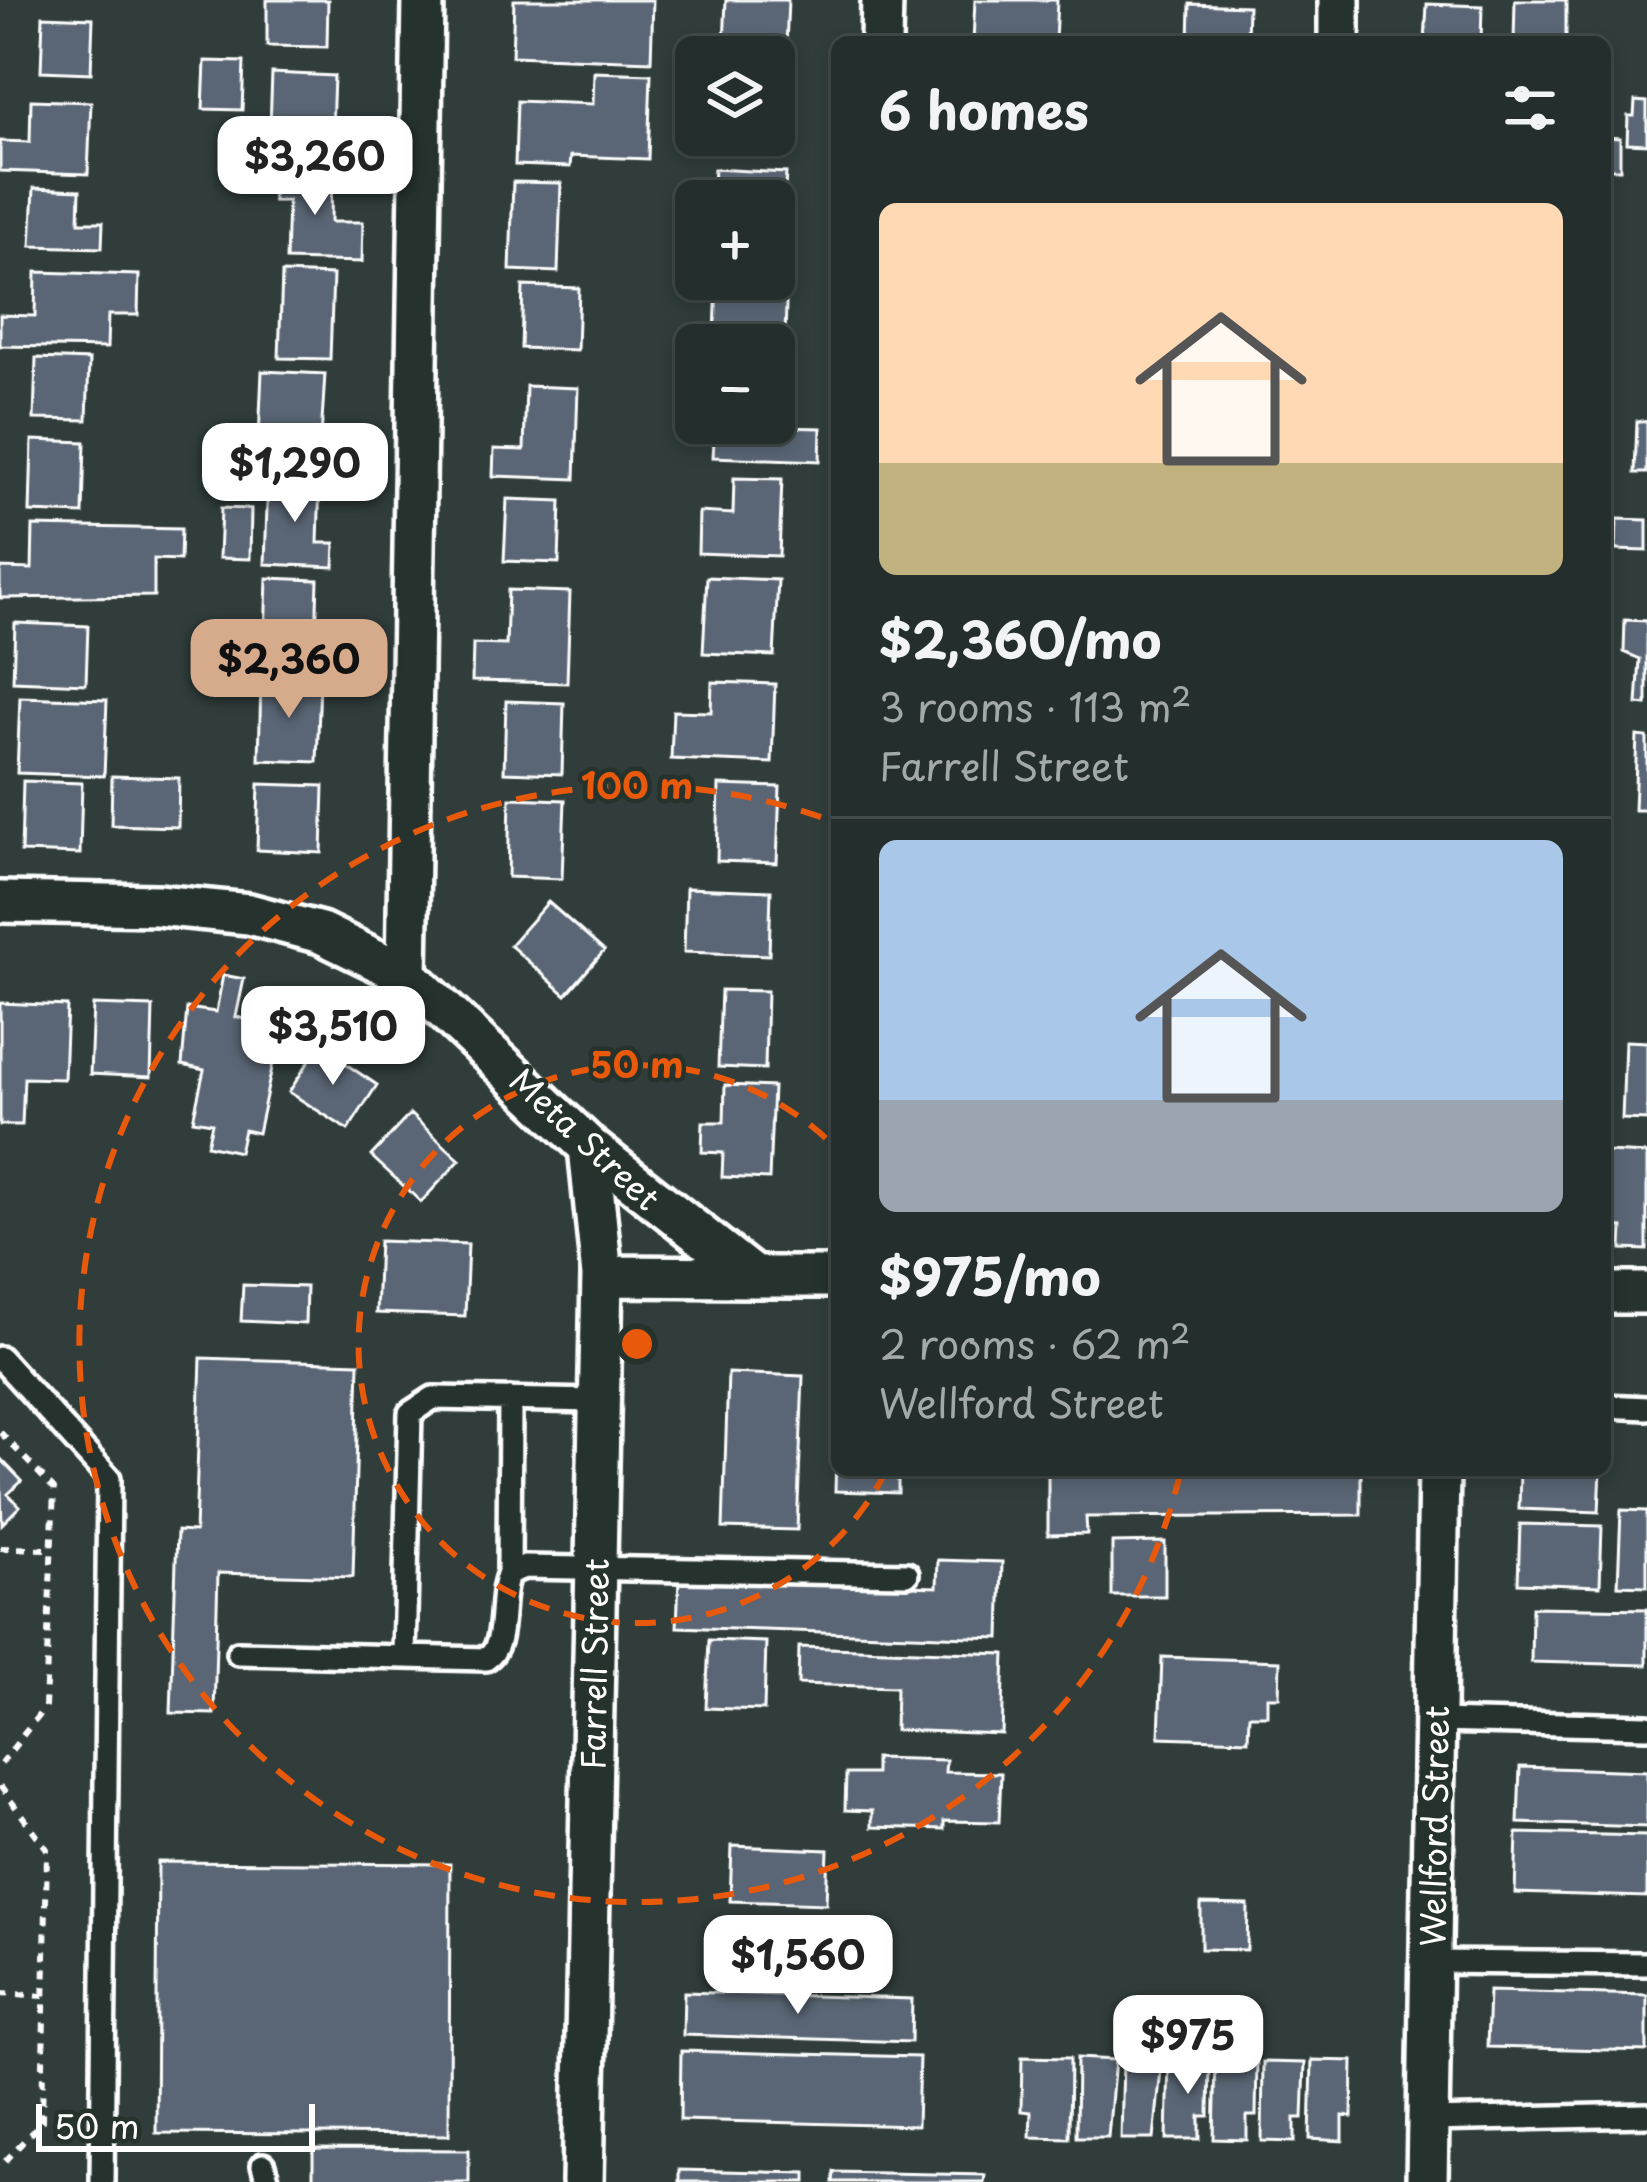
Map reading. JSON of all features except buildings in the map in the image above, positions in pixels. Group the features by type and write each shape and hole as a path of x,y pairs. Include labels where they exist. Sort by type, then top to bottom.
{"street":[{"path":"407,975 423,0"},
{"path":"881,36 882,0"},
{"path":"1339,0 1339,36"},
{"name":"Meta Street","path":"0,902 157,904 249,914 321,933 407,975 589,1148 754,1277"},
{"name":"Farrell Street","path":"583,2182 602,1276 589,1148"},
{"path":"602,1276 831,1277"},
{"path":"1611,1293 1647,1293"},
{"name":"Wellford Street","path":"1427,2182 1439,1476"}],"lane":[{"path":"0,1358 109,1478 102,2182"},
{"path":"404,1656 410,1412 433,1398 599,1401"},
{"path":"238,1653 487,1659 495,1654 501,1588 509,1573 510,1399"},
{"path":"1611,1406 1647,1408"},
{"path":"509,1573 524,1567 907,1574"},
{"path":"1435,1721 1647,1726"},
{"path":"1431,1962 1647,1964"},
{"path":"1428,2120 1647,2115"}],"path":[{"path":"0,1432 54,1489 45,1707 0,1766"},
{"path":"0,1548 51,1549"},
{"path":"0,1786 47,1849 41,2121 0,2167"},
{"path":"0,1993 44,1996"}]}
